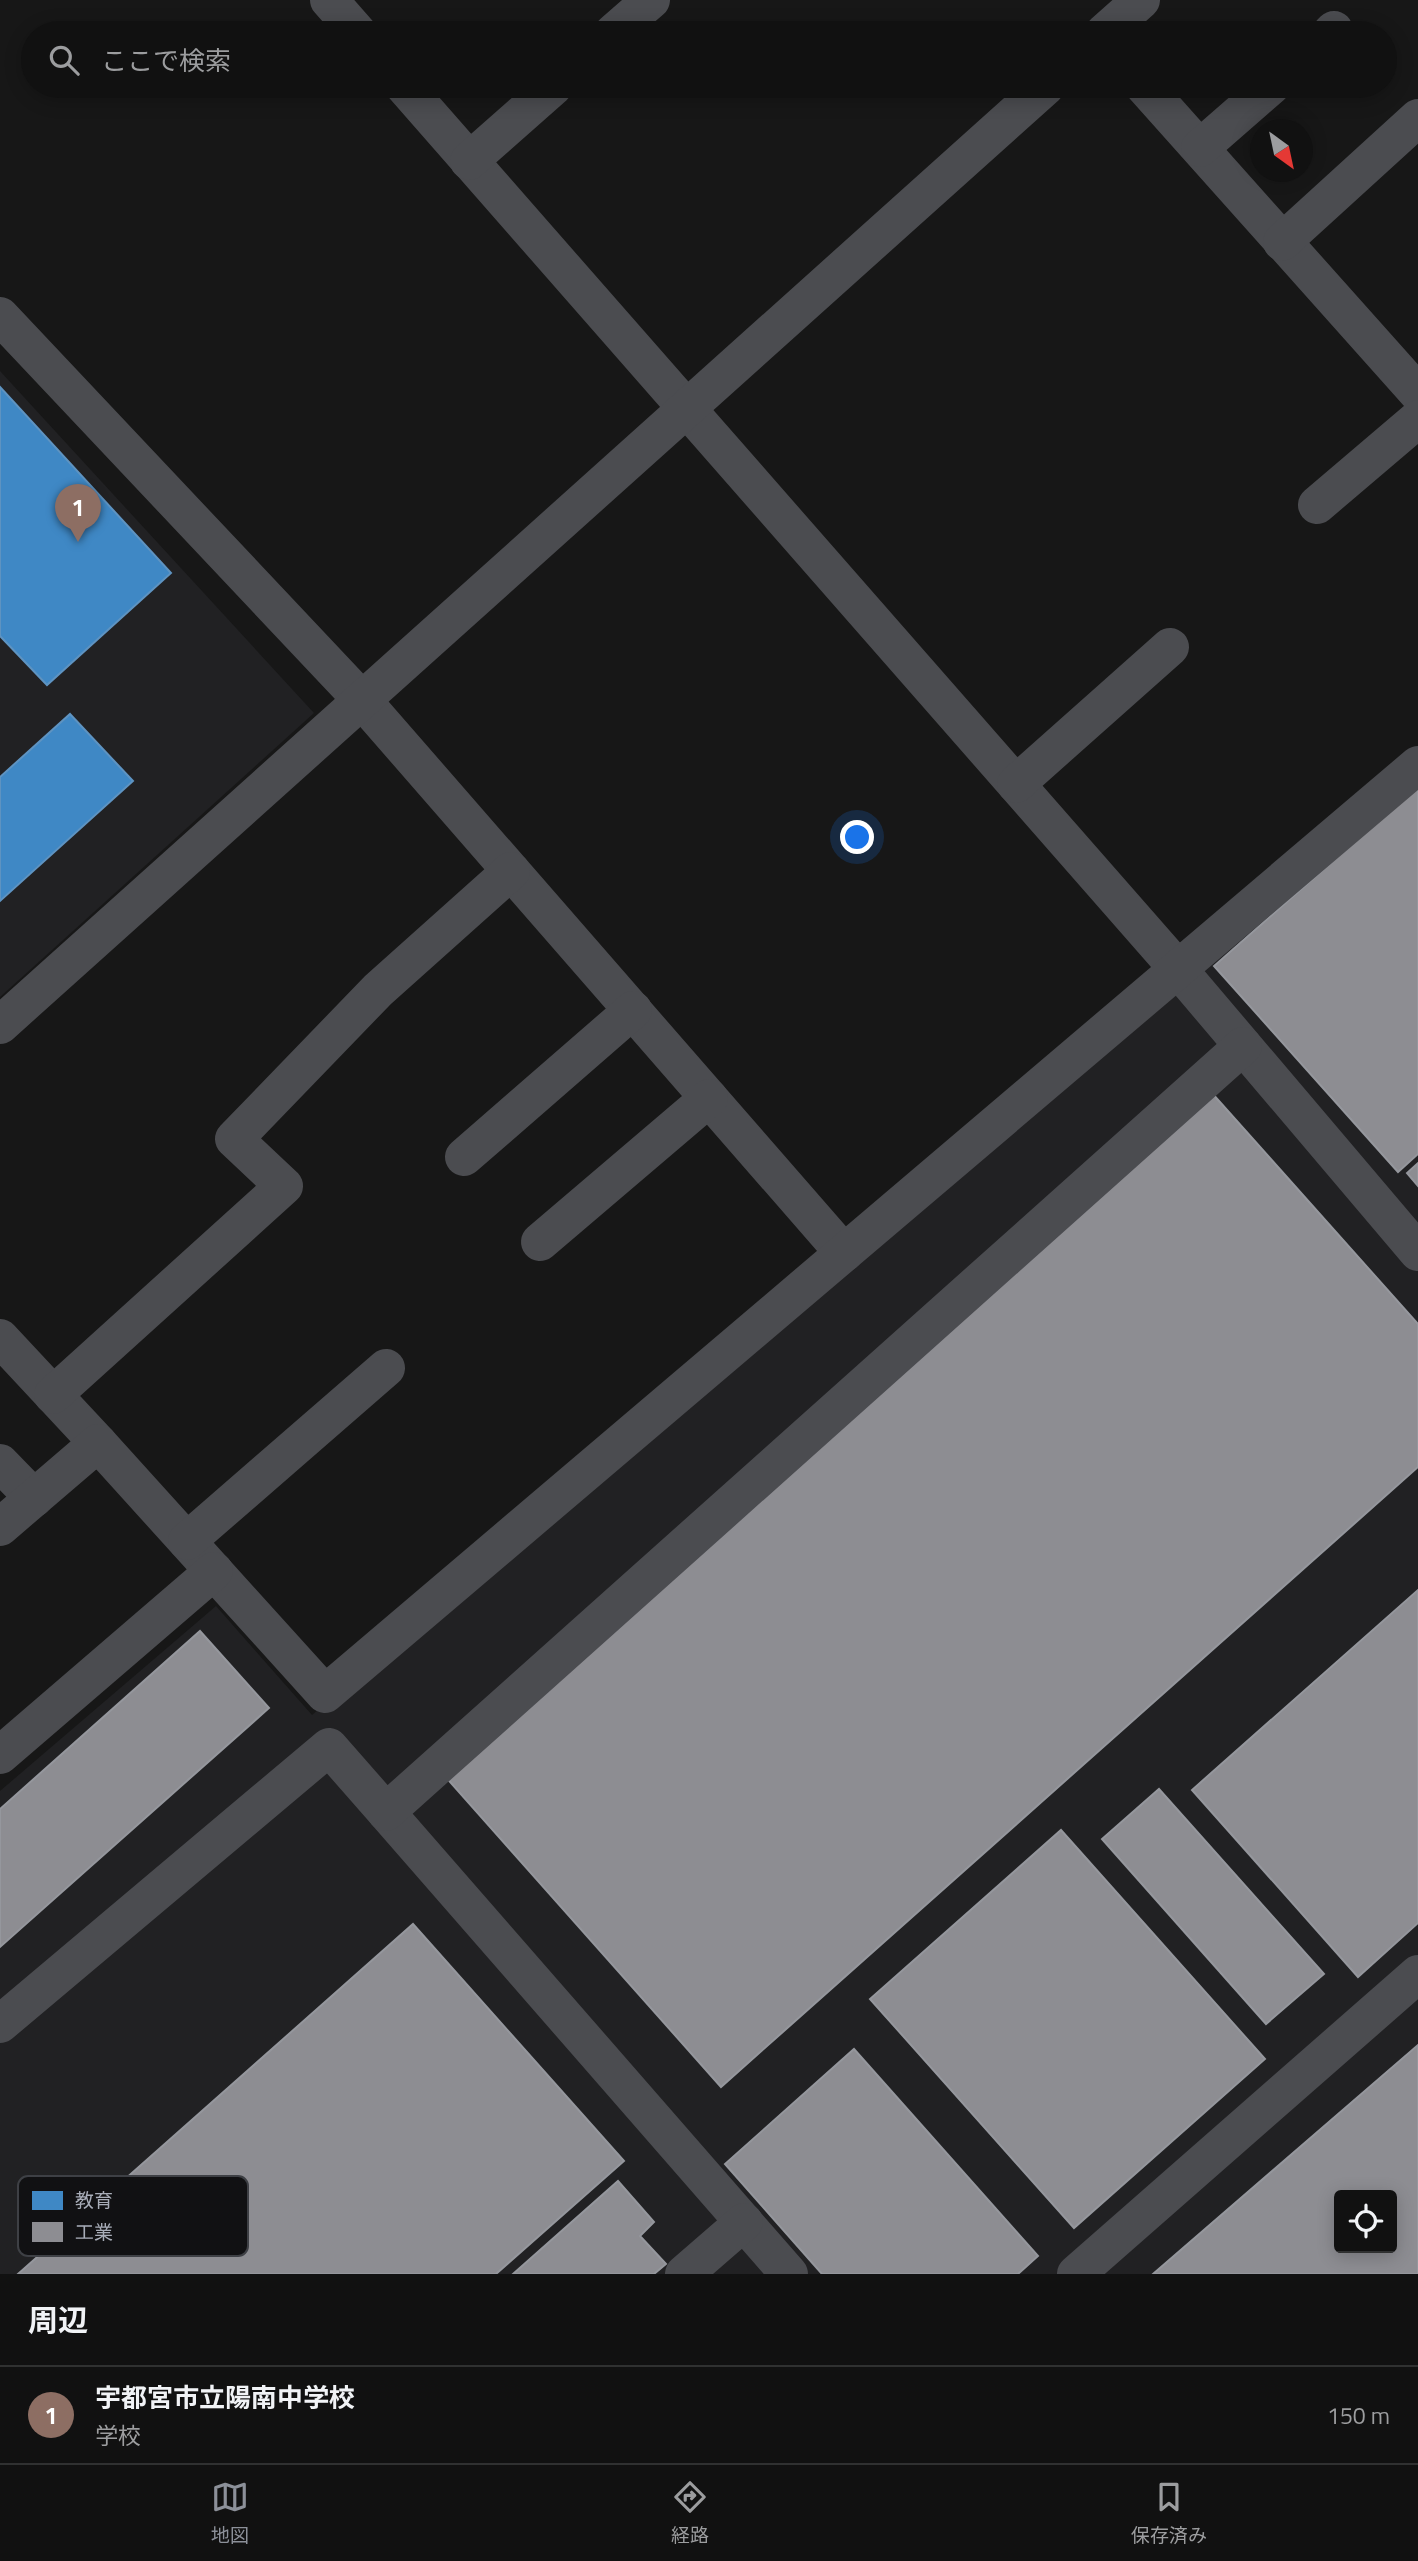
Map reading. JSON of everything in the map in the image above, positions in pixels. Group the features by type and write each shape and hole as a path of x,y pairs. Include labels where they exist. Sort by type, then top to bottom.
{"street":[{"path":"329,0 347,21"},
{"path":"627,21 651,0"},
{"path":"1117,21 1141,0"},
{"path":"414,98 1178,969 1418,1252"},
{"path":"469,161 540,98"},
{"path":"0,1025 1033,98"},
{"path":"1155,98 1418,393"},
{"path":"1200,148 1257,98"},
{"path":"1282,242 1418,118"},
{"path":"0,316 362,699 844,1253"},
{"path":"1317,505 1418,419"},
{"path":"1016,784 1170,647"},
{"path":"0,1338 325,1695 1418,765"},
{"path":"53,1395 284,1186 234,1139 378,990 511,871"},
{"path":"464,1157 632,1010"},
{"path":"386,1812 1243,1045"},
{"path":"540,1242 709,1098"},
{"path":"187,1541 386,1368"},
{"path":"0,1527 98,1443"},
{"path":"0,1463 34,1498"},
{"path":"0,1755 214,1571"},
{"path":"0,2024 330,1747 789,2274"},
{"path":"1076,2274 1418,1974"},
{"path":"684,2274 744,2222"}],"shaded area":[{"path":"0,371 314,713 0,997"},
{"path":"1418,766 1418,2274 0,2274 0,1791 216,1606 312,1715"}],"building: 教育":[{"path":"0,387 171,573 47,685 0,636"},
{"path":"70,714 133,781 0,901 0,777"}],"building: 工業":[{"path":"1418,786 1418,1154 1398,1172 1214,966"},
{"path":"1211,1092 1418,1324 1418,1467 721,2087 443,1774"},
{"path":"1418,1163 1418,1186 1407,1173"},
{"path":"1418,1590 1418,1923 1358,1977 1192,1790"},
{"path":"200,1631 269,1708 0,1947 0,1809"},
{"path":"1159,1789 1324,1974 1266,2024 1102,1839"},
{"path":"1061,1830 1265,2059 1074,2228 870,1999"},
{"path":"413,1924 624,2161 496,2274 18,2274 38,2256 248,2256 248,2176 129,2176"},
{"path":"1418,2045 1418,2274 1153,2274"},
{"path":"854,2049 1038,2256 1018,2274 822,2274 725,2164"},
{"path":"618,2181 654,2222 640,2236 666,2264 654,2274 513,2274"}],"place":[{"name":"宇都宮市立陽南中学校","path":"78,542"}]}
